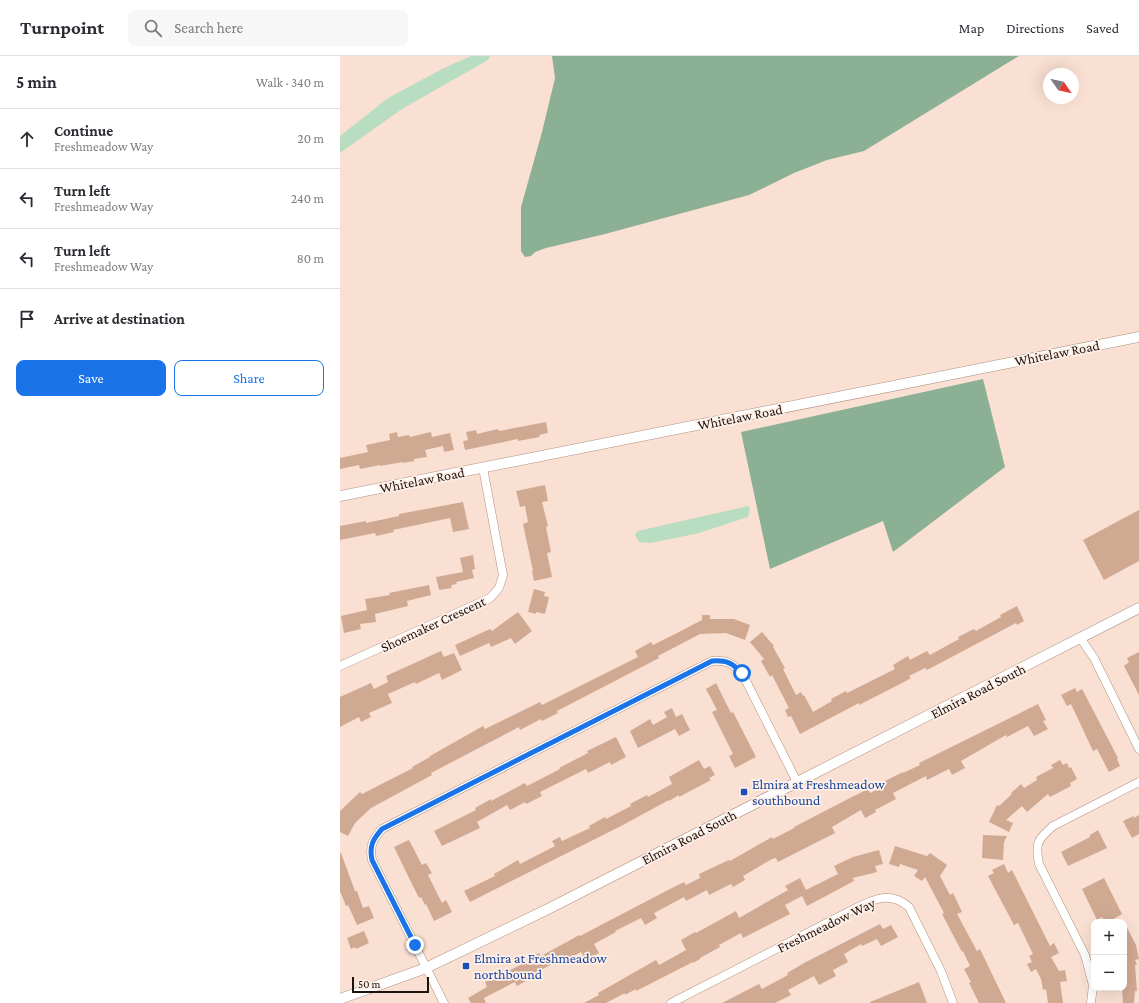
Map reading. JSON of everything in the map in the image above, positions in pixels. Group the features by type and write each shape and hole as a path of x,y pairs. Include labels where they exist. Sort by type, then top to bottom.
{"street":[{"name":"Whitelaw Road","path":"340,496 1139,337"},
{"name":"Shoemaker Crescent","path":"340,666 490,598 499,588 503,575 483,468"},
{"name":"Elmira Road South","path":"340,999 426,968 548,909 1081,639 1139,608"},
{"path":"1081,639 1094,658 1139,749"},
{"path":"444,1003 372,860 371,846 374,838 382,829 712,661 722,660 734,664 742,673 797,782"},
{"path":"1091,1003 1093,985 1085,955 1039,864 1036,849 1041,836 1053,826 1139,782"},
{"name":"Freshmeadow Way","path":"671,1003 852,910 884,897 894,898 908,907 941,971 953,1003"}],"green space":[{"path":"471,56 490,56 488,60 402,109 340,153 340,136 388,98 442,69"},
{"path":"552,56 1019,56 864,151 827,160 794,173 749,195 605,234 546,248 535,252 531,256 525,257 521,251 521,207 555,78"},
{"path":"983,379 1005,467 893,552 883,521 770,569 741,432"},
{"path":"748,506 750,509 748,517 699,533 651,543 639,542 635,535 638,531"}],"building":[{"path":"546,422 548,433 539,435 540,437 518,441 518,439 465,450 463,441 468,440 466,432 476,430 477,434 498,429 499,431"},
{"path":"397,432 398,437 409,435 410,437 431,432 432,437 450,433 454,450 444,452 443,446 425,450 427,457 414,459 414,461 360,469 359,465 340,469 340,458 368,452 366,445 390,440 389,434"},
{"path":"545,485 548,501 542,502 548,526 546,527 551,552 547,553 552,577 534,581 523,524 528,522 525,506 520,507 516,491"},
{"path":"463,502 469,529 453,532 450,518 393,530 394,532 376,536 375,533 340,540 340,526 366,521 366,523 399,516 399,514"},
{"path":"1139,510 1139,561 1104,580 1083,540"},
{"path":"473,555 475,569 472,570 474,578 456,582 457,584 451,585 452,588 439,590 436,577 463,572 460,558"},
{"path":"429,585 431,595 407,601 408,606 375,614 376,622 360,624 361,629 344,633 341,616 367,610 365,599 390,595 389,593"},
{"path":"534,589 545,592 544,596 549,597 545,614 528,612"},
{"path":"1017,606 1024,621 1017,625 1016,623 927,670 925,668 909,676 911,678 904,682 859,705 859,703 800,734 791,716 788,717 785,710 789,708 772,675 770,677 761,661 764,659 750,642 762,632 774,646 773,647 785,668 783,669 796,695 801,692 803,696 804,695 813,712 832,701 831,699 846,691 847,693 895,669 893,665 908,656 910,660 927,651 930,655 959,639 958,637 974,629 976,631"},
{"path":"518,612 532,631 515,644 511,638 491,647 489,643 460,656 455,645 490,629 492,631"},
{"path":"702,615 710,615 710,619 734,619 750,625 745,640 726,633 700,634 658,656 659,658 557,711 558,713 542,721 541,719 520,730 519,727 431,773 432,775 371,808 355,823 348,836 340,832 340,811 360,792 362,794 413,768 412,767 430,756 483,726 485,729 540,702 542,705 638,657 635,651 651,642 653,645 702,620"},
{"path":"441,651 444,657 454,653 462,670 442,680 439,673 416,684 415,682 388,694 392,703 369,713 371,717 361,722 359,717 340,727 340,697 371,683 374,689 388,682 386,676"},
{"path":"1139,652 1139,695 1124,666 1129,662 1127,658"},
{"path":"716,683 756,757 735,768 729,756 733,754 712,712 717,710 706,689"},
{"path":"1075,688 1077,692 1082,689 1118,758 1117,759 1120,766 1109,772 1097,749 1093,751 1071,704 1067,706 1061,695"},
{"path":"1038,704 1046,720 1043,721 1048,729 1034,736 1028,726 1007,737 1006,735 961,761 965,768 952,775 949,769 927,780 926,776 893,793 896,799 875,810 876,812 865,818 861,810 832,827 835,833 778,862 776,858 772,859 743,876 745,880 733,887 731,884 709,895 707,890 686,901 684,897 654,913 657,918 645,925 641,918 615,931 616,932 594,944 599,953 586,960 581,952 558,965 556,962 524,979 526,981 517,986 515,982 484,998 486,1003 471,1003 468,998 487,987 485,982 528,961 527,960 539,953 541,956 684,882 686,885 700,878 699,874 729,860 730,861 772,837 773,839 868,789 870,793 885,786 883,782 920,765 919,763"},
{"path":"672,708 676,717 682,714 690,730 679,736 675,729 638,748 630,731 650,719 653,725 667,717 664,712"},
{"path":"616,737 626,757 611,765 610,762 588,773 586,769 540,792 542,796 526,804 525,802 510,810 507,805 477,822 480,828 442,846 434,831 476,810 475,808 491,799 491,801 525,783 527,786 560,769 559,768 588,753 587,751"},
{"path":"699,760 704,769 710,766 715,775 709,778 711,780 470,902 464,891 495,876 494,874 518,860 520,864 555,846 552,841 560,837 562,841 590,828 589,826 605,817 606,819 631,806 630,804 647,795 648,797 672,784 669,777"},
{"path":"1060,760 1063,765 1067,763 1069,768 1071,767 1077,779 1070,783 1071,786 1050,797 1048,794 1027,812 1022,806 1006,820 1013,823 1009,832 989,822 997,805 999,806 1021,784 1024,788 1037,780 1036,777 1053,768 1051,765"},
{"path":"1139,815 1139,834 1132,838 1123,821"},
{"path":"1098,830 1107,848 1068,866 1061,852 1090,837 1090,835"},
{"path":"983,835 1007,836 1004,842 1003,860 982,858"},
{"path":"409,840 422,865 426,863 432,873 428,875 442,903 446,900 452,912 434,921 426,904 425,905 421,897 419,898 394,847"},
{"path":"895,846 927,856 930,853 947,865 940,876 950,895 953,893 962,912 957,914 977,951 980,949 1006,1003 979,1003 964,969 970,966 942,914 944,913 925,877 922,881 914,876 918,870 900,864 899,867 889,864"},
{"path":"879,850 883,864 875,866 877,872 853,878 854,881 807,906 802,896 785,905 790,914 743,938 741,933 719,945 720,947 693,963 636,991 636,989 625,995 625,993 606,1003 584,1003 599,995 598,993 656,960 659,965 686,950 681,940 695,932 696,933 736,911 739,918 788,890 785,886 800,878 806,890 838,874 834,866 853,857"},
{"path":"340,853 363,908 369,906 374,918 357,925 348,905 346,906 340,891"},
{"path":"1004,864 1008,873 1012,870 1050,946 1054,943 1059,953 1051,957 1059,971 1065,970 1067,981 1060,982 1063,1003 1048,1003 1046,989 1043,990 1041,979 1036,969 1031,972 1027,964 1032,962 1029,956 1033,954 1018,923 1014,925 988,876 994,873 992,870"},
{"path":"1104,878 1122,914 1113,919 1103,919 1102,917 1097,919 1082,889"},
{"path":"880,924 883,929 891,925 898,937 881,946 877,939 862,946 861,944 844,954 848,962 833,970 836,976 819,985 814,976 788,990 791,995 775,1003 722,1003 759,984 762,989 788,975 787,973 806,962"},
{"path":"1127,928 1136,945 1139,959 1135,960 1137,965 1135,965 1137,991 1135,991 1134,1003 1123,1003 1122,991 1127,991"},
{"path":"364,931 369,943 356,949 355,947 351,949 347,938"},
{"path":"919,982 927,1003 870,1003 870,1002"}],"place":[{"name":"Elmira at Freshmeadow southbound","path":"744,792"},
{"name":"Elmira at Freshmeadow northbound","path":"466,966"}],"route":[{"path":"415,945 372,860 371,846 374,838 382,829 712,661 722,660 734,664 742,673"}]}
